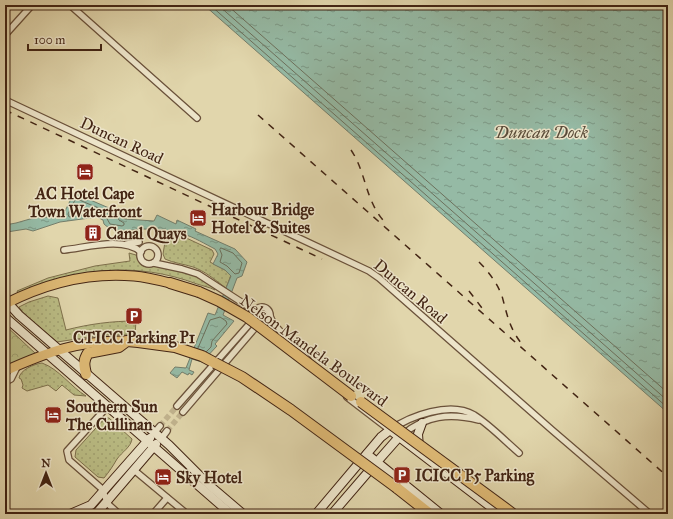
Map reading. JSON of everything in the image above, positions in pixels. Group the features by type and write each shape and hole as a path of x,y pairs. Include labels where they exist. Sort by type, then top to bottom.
{"highway":[{"name":"Nelson Mandela Boulevard","path":"170,283 219,301 247,317 513,514"},
{"path":"86,374 84,365 88,353 119,346 129,341 162,345 188,352 208,360 242,377 291,410 430,514"}],"main road":[{"name":"Nelson Mandela Boulevard","path":"6,301 79,278 109,275 133,276 170,283"},
{"path":"5,371 58,349 104,341 129,341"}],"street":[{"path":"5,35 32,5"},
{"path":"70,5 197,118"},
{"name":"Duncan Road","path":"5,100 369,271 379,278 650,514"},
{"path":"123,245 139,242 155,248 164,262 174,267"},
{"path":"139,242 141,252 140,256 143,261 148,264 154,263 198,274 255,311"},
{"path":"64,250 114,244 134,247 141,252"},
{"path":"141,252 147,246"},
{"path":"154,263 159,255"},
{"path":"6,301 19,315 169,445 209,484 243,514"},
{"path":"177,406 254,318 255,311 261,307 266,308 277,328"},
{"path":"183,412 255,328 270,316"},
{"path":"5,317 231,514"},
{"path":"254,318 258,322 264,322 277,328 298,347 314,371 335,389 365,410 500,514"},
{"path":"5,382 11,378 19,365"},
{"path":"108,406 67,451 69,460 98,485 109,505 119,514"},
{"path":"316,514 381,437 399,423 432,411 443,410 466,412 474,415 519,453"},
{"path":"332,514 399,437 408,430 434,417 466,417 483,422"},
{"path":"420,453 418,437 422,423"},
{"path":"70,514 91,505 160,426"},
{"path":"96,514 167,431"},
{"path":"367,454 441,514"},
{"path":"134,470 187,514"},
{"path":"153,514 167,498"}],"green space":[{"path":"168,236 182,236 212,250 214,254 210,262 231,275 226,288 202,271 165,259 163,254 165,242 167,242"},
{"path":"129,253 136,255 143,266 159,266 181,271 202,279 214,287 215,290 174,277 151,272 107,270 63,278 40,284 18,293 17,291 48,278 95,266 130,261"},
{"path":"48,296 58,298 66,330 101,323 136,321 135,335 103,335 57,342 23,313 19,307"},
{"path":"5,325 36,354 5,366"},
{"path":"42,363 54,369 86,396 74,395 62,385 56,391 48,385 27,391 22,388 23,385 21,379 19,378 22,372 31,366"},
{"path":"105,418 109,418 132,439 130,445 117,459 104,478 98,477 75,457 76,450"}],"water":[{"name":"Duncan Dock","path":"204,5 668,5 668,413"},
{"path":"74,193 123,214 122,217 125,219 154,221 157,215 176,224 177,220 196,229 195,231 235,249 247,262 242,276 237,278 223,315 234,321 215,344 217,346 202,362 192,359 189,370 194,372 192,375 182,372 177,378 170,373 175,367 186,368 208,313 215,315 231,276 225,270 213,264 218,254 215,249 191,237 173,232 148,229 122,231 112,229 104,224 103,220 97,217 60,222 33,231 26,229 7,232 5,237 5,225 37,217 40,218 63,215"}],"tunnel":[{"path":"160,426 177,406"},
{"path":"167,431 183,412"}],"railway":[{"path":"5,110 322,259"},
{"path":"258,115 668,477"},
{"path":"351,150 360,167 377,212 383,220"},
{"path":"479,262 498,287 511,326 521,343"},
{"path":"469,291 482,308"}],"place":[{"name":"AC Hotel Cape Town Waterfront","path":"85,172"},
{"name":"Harbour Bridge Hotel & Suites","path":"198,218"},
{"name":"Canal Quays","path":"93,233"},
{"name":"CTICC Parking P1","path":"134,316"},
{"name":"Southern Sun The Cullinan","path":"53,415"},
{"name":"ICICC P5 Parking","path":"402,475"},
{"name":"Sky Hotel","path":"163,477"}]}
